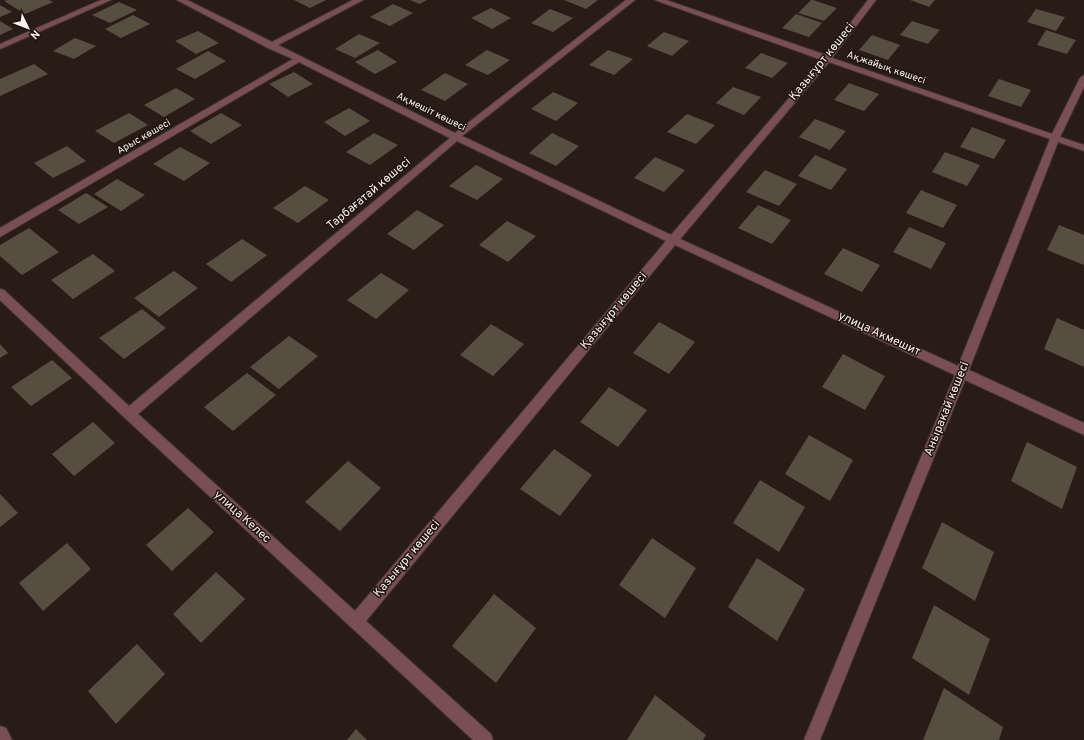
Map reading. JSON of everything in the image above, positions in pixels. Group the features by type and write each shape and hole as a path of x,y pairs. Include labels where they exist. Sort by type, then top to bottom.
{"street":[{"path":"0,47 107,0"},
{"name":"Ақмешіт көшесі","path":"181,0 456,137 673,240"},
{"path":"271,46 359,0"},
{"name":"Тарбағатай көшесі","path":"128,414 456,137 631,0"},
{"name":"Ақжайық көшесі","path":"659,0 1084,148"},
{"name":"Қазығұрт көшесі","path":"356,621 673,240 827,59 872,0"},
{"name":"Арыс көшесі","path":"0,233 298,59"},
{"name":"Аныракай көшесі","path":"812,740 962,372 1055,138 1084,78"},
{"name":"улица Акмешит","path":"673,240 1084,428"},
{"name":"улица Келеc","path":"0,293 128,414 485,740"},
{"path":"0,734 4,740"}],"building":[{"path":"49,0 53,2 25,14 4,1"},
{"path":"294,0 326,0 310,8"},
{"path":"410,0 427,0 420,4"},
{"path":"564,0 598,0 586,9"},
{"path":"811,0 837,8 824,21 798,13"},
{"path":"910,0 935,0 929,7"},
{"path":"119,2 137,10 110,23 92,15"},
{"path":"393,4 413,13 390,26 370,17"},
{"path":"0,5 12,12 0,17"},
{"path":"491,8 511,18 492,29 471,18"},
{"path":"550,9 573,18 553,32 531,23"},
{"path":"1036,9 1065,17 1056,31 1027,22"},
{"path":"796,14 822,23 809,37 782,28"},
{"path":"133,15 150,24 121,38 105,29"},
{"path":"0,21 13,29 0,35"},
{"path":"912,21 940,30 928,44 900,35"},
{"path":"1046,30 1076,40 1067,54 1037,45"},
{"path":"198,31 219,43 196,54 175,41"},
{"path":"664,32 689,41 672,56 647,46"},
{"path":"359,34 380,43 355,58 335,49"},
{"path":"872,35 900,45 888,60 859,50"},
{"path":"75,38 96,46 74,59 53,51"},
{"path":"378,50 397,62 375,74 355,62"},
{"path":"487,50 510,60 488,75 465,65"},
{"path":"608,50 633,59 614,75 589,65"},
{"path":"208,51 226,61 195,79 176,69"},
{"path":"761,53 788,63 772,78 745,68"},
{"path":"34,64 48,74 0,96 0,79"},
{"path":"294,72 313,84 288,97 269,84"},
{"path":"445,73 468,84 445,101 421,90"},
{"path":"999,79 1031,90 1021,107 988,96"},
{"path":"849,83 879,94 864,111 834,100"},
{"path":"733,87 761,97 744,115 716,103"},
{"path":"176,88 195,99 164,117 144,105"},
{"path":"553,92 578,103 556,121 531,109"},
{"path":"349,108 370,121 345,136 324,122"},
{"path":"129,113 148,125 114,143 95,131"},
{"path":"221,113 242,125 211,144 190,131"},
{"path":"687,114 715,125 696,144 667,132"},
{"path":"815,119 846,131 830,150 799,137"},
{"path":"972,127 1006,140 994,159 960,147"},
{"path":"374,133 398,145 370,165 346,152"},
{"path":"552,133 579,146 556,166 529,153"},
{"path":"67,146 86,161 53,178 34,163"},
{"path":"180,147 210,163 184,181 153,164"},
{"path":"945,152 980,165 967,186 932,172"},
{"path":"815,155 847,169 831,190 798,176"},
{"path":"655,157 685,170 664,192 634,178"},
{"path":"476,165 503,179 477,200 449,186"},
{"path":"765,170 797,184 779,206 746,192"},
{"path":"117,179 145,195 121,211 94,194"},
{"path":"305,186 329,200 298,223 273,208"},
{"path":"921,190 957,205 943,228 906,213"},
{"path":"86,193 108,207 79,224 58,210"},
{"path":"758,205 791,220 772,244 738,228"},
{"path":"417,210 444,225 414,250 387,234"},
{"path":"507,221 536,236 508,262 479,245"},
{"path":"1059,225 1084,235 1084,265 1047,250"},
{"path":"909,227 946,243 931,269 893,252"},
{"path":"29,228 59,252 22,275 0,256 0,245"},
{"path":"242,239 267,255 231,282 206,264"},
{"path":"843,248 880,265 862,292 824,274"},
{"path":"93,254 115,271 73,299 51,280"},
{"path":"174,271 198,288 159,317 134,298"},
{"path":"381,273 409,290 376,319 347,300"},
{"path":"142,309 166,328 124,359 99,338"},
{"path":"1057,318 1084,330 1084,367 1044,349"},
{"path":"659,322 695,342 669,374 633,353"},
{"path":"491,324 524,344 493,376 460,355"},
{"path":"289,336 318,356 279,389 250,367"},
{"path":"0,344 8,353 0,358"},
{"path":"843,354 885,376 865,410 822,387"},
{"path":"52,360 72,378 31,406 11,387"},
{"path":"247,373 276,395 233,431 204,407"},
{"path":"609,387 647,410 618,447 580,422"},
{"path":"93,422 115,443 74,476 52,454"},
{"path":"809,435 853,460 830,501 785,474"},
{"path":"1027,442 1077,467 1062,509 1011,481"},
{"path":"554,449 592,475 560,516 520,489"},
{"path":"348,461 381,488 340,531 305,502"},
{"path":"760,480 805,507 779,552 733,523"},
{"path":"0,494 18,513 0,527"},
{"path":"188,508 214,532 172,571 146,545"},
{"path":"942,522 994,552 975,601 922,568"},
{"path":"652,538 696,568 665,618 619,585"},
{"path":"67,543 91,569 43,611 19,583"},
{"path":"757,558 805,589 777,641 728,607"},
{"path":"216,572 245,599 201,643 173,614"},
{"path":"494,594 536,628 496,683 452,646"},
{"path":"934,605 990,639 969,695 912,658"},
{"path":"137,644 165,674 116,724 88,691"},
{"path":"944,688 1003,727 999,740 923,740"},
{"path":"655,695 706,735 703,740 627,740"},
{"path":"356,729 367,740 347,740"}]}
